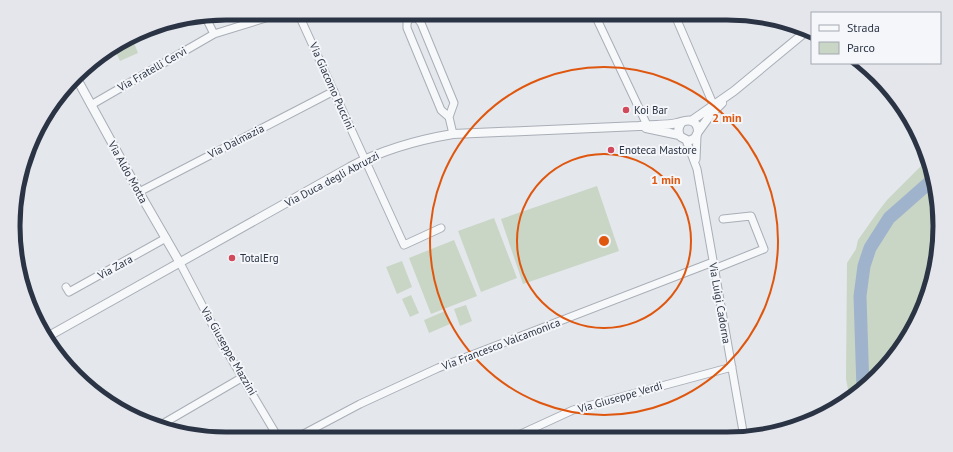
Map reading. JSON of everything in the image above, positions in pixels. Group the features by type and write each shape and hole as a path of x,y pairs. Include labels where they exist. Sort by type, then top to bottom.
{"street":[{"name":"Via Fratelli Cervi","path":"90,105 214,34 259,20"},
{"name":"Via Giacomo Puccini","path":"301,20 404,245 441,228"},
{"path":"409,20 407,28 441,110 449,117"},
{"path":"419,20 454,103 449,117 453,134"},
{"path":"597,20 643,126"},
{"path":"677,20 713,104"},
{"path":"207,21 214,34"},
{"path":"734,90 711,114 698,134 692,140 686,140 679,135 679,128 686,122 734,90 803,35"},
{"name":"Via Aldo Motta","path":"78,82 90,105 180,263"},
{"name":"Via Dalmazia","path":"139,192 334,91"},
{"path":"686,122 696,124 698,134"},
{"name":"Via Duca degli Abruzzi","path":"51,334 365,160 400,146 453,134 670,125 686,122"},
{"name":"Via Duca degli Abruzzi","path":"643,126 679,135"},
{"name":"Via Luigi Cadorna","path":"697,169 698,134"},
{"name":"Via Luigi Cadorna","path":"686,140 697,169 743,432"},
{"name":"Via Francesco Valcamonica","path":"307,432 360,404 438,368 714,265 764,249 751,216 723,219"},
{"name":"Via Zara","path":"66,287 69,292 166,238"},
{"name":"Via Giuseppe Mazzini","path":"180,263 223,344 275,432"},
{"name":"Via Giuseppe Verdi","path":"525,432 573,410 732,367"},
{"path":"165,423 234,384 243,377"}],"green space":[{"path":"134,42 138,53 120,61 116,52"},
{"path":"923,164 929,186 933,213 933,239 929,266 922,292 912,317 898,340 873,372 849,392 846,379 847,263 856,249 858,240 887,200"},
{"path":"597,186 619,251 523,284 501,219"},
{"path":"494,218 517,278 481,292 458,231"},
{"path":"454,240 477,296 431,314 409,258"},
{"path":"402,261 412,287 397,294 386,267"},
{"path":"411,295 419,313 410,317 402,299"},
{"path":"466,305 472,321 460,326 454,309"},
{"path":"445,311 450,324 429,333 424,320"}],"waterway":[{"path":"863,381 860,296 864,266 870,248 889,218 928,183"}],"place":[{"name":"Koi Bar","path":"626,110"},
{"name":"Enoteca Mastore","path":"611,150"},
{"name":"TotalErg","path":"232,258"}]}
